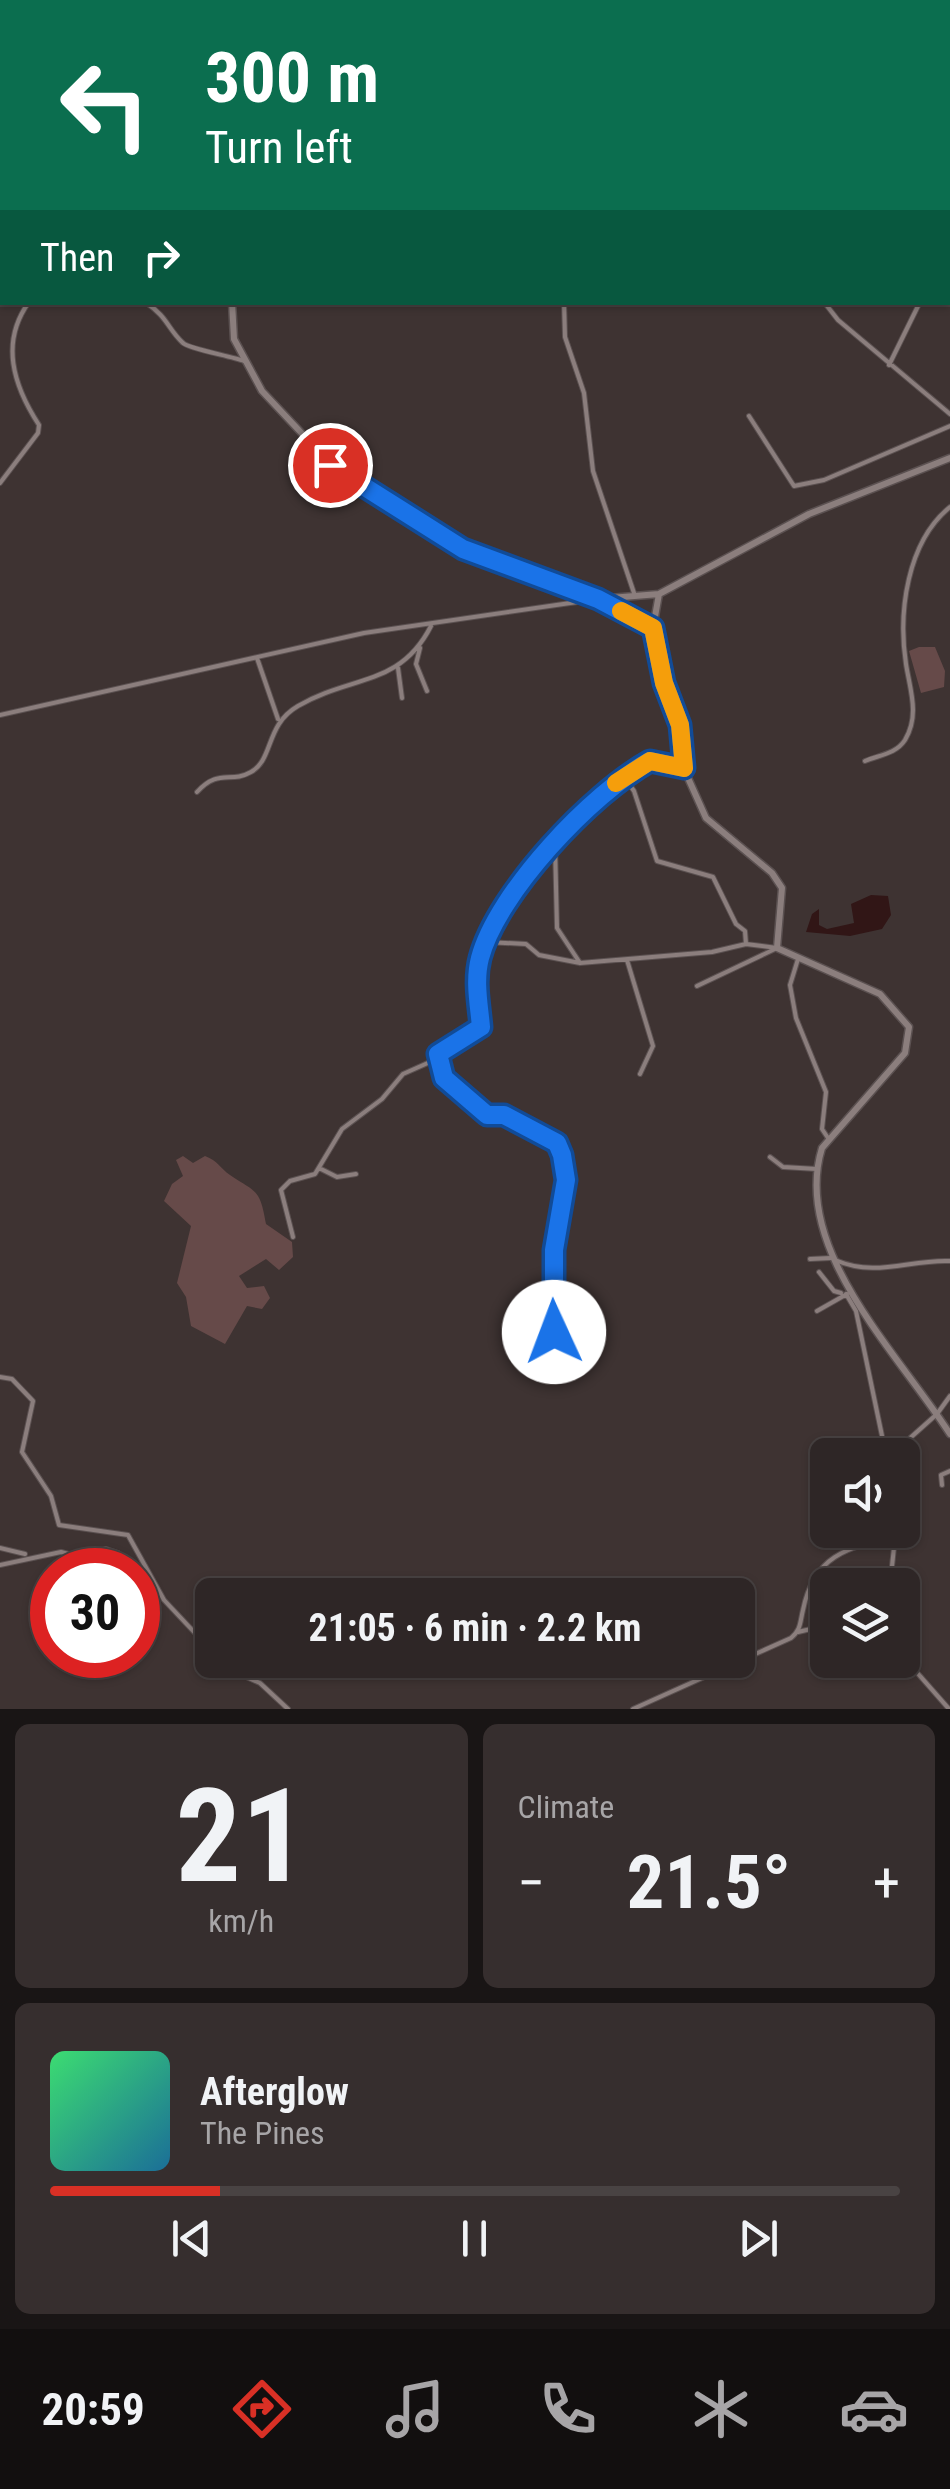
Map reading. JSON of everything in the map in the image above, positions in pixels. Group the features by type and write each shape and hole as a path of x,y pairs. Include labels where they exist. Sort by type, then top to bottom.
{"street":[{"path":"0,483 38,433 39,425 7,356 9,335 27,305"},
{"path":"150,305 169,319 183,344 244,360"},
{"path":"232,305 234,338 262,391 341,474 463,549 598,599 653,628"},
{"path":"564,305 565,337 584,393 594,471 636,598"},
{"path":"827,305 888,365 950,414"},
{"path":"888,365 918,305"},
{"path":"748,416 794,486 824,480 950,426"},
{"path":"0,716 364,633 598,599 659,594 809,514 950,458"},
{"path":"865,762 894,751 906,739 914,709 904,643 909,576 914,552 932,524 950,508"},
{"path":"659,594 653,628 664,683 680,725 684,768 706,818 772,873 782,888 777,948"},
{"path":"427,691 416,664 431,626"},
{"path":"196,792 214,778 248,775 258,768 278,720 341,686 398,668 422,644"},
{"path":"257,657 278,720"},
{"path":"398,668 402,698"},
{"path":"293,1237 281,1190 290,1181 310,1178 342,1128 382,1098 403,1074 481,1027 476,982 486,942 530,870 624,777 650,761 684,768"},
{"path":"624,777 634,791 656,860 713,877 736,924 746,932 746,944"},
{"path":"555,844 557,928 580,963"},
{"path":"486,942 526,944 539,955 580,963 746,944 777,948 880,994 909,1027 906,1053 828,1138 817,1169 818,1209 833,1259 856,1311 884,1438"},
{"path":"697,986 777,948"},
{"path":"798,955 790,985 796,1018 826,1092 822,1129 828,1138"},
{"path":"627,960 653,1046 640,1074"},
{"path":"438,1054 444,1078 487,1115 504,1115 557,1143 562,1155 566,1180 554,1250 554,1332 548,1341 522,1352"},
{"path":"770,1157 782,1167 817,1169"},
{"path":"319,1168 337,1177 356,1174"},
{"path":"810,1258 833,1259 877,1271 928,1259 950,1261"},
{"path":"819,1272 834,1291 847,1294 950,1434"},
{"path":"817,1312 847,1294"},
{"path":"0,1376 12,1378 33,1401 22,1452 51,1496 59,1525 128,1535 164,1600"},
{"path":"909,1438 938,1414 950,1396"},
{"path":"942,1485 942,1474 950,1471"},
{"path":"0,1548 25,1554"},
{"path":"798,1632 812,1583 826,1560 845,1548"},
{"path":"0,1565 30,1557"},
{"path":"160,1596 195,1633"},
{"path":"633,1709 810,1629"},
{"path":"920,1676 949,1709"},
{"path":"250,1678 260,1682 288,1709"}],"shaded area":[{"path":"935,647 945,671 944,687 921,693 909,651"},
{"path":"871,895 888,896 891,915 882,929 850,936 806,932 812,914 819,909 819,925 827,929 854,923 851,904"},
{"path":"183,1156 193,1163 205,1156 252,1189 262,1204 266,1224 292,1242 293,1257 279,1270 266,1259 239,1276 247,1288 264,1286 270,1298 262,1309 247,1306 225,1344 191,1326 186,1297 177,1283 191,1226 164,1201 172,1184 183,1176 176,1160"}],"slow traffic":[{"path":"616,783 650,761 684,768 680,725 664,683 653,628 621,611"}],"route":[{"path":"330,465 463,549 551,586 598,599 653,628 664,683 680,725 684,768 650,761 628,773 584,810 530,870 489,935 480,957 476,982 481,1027 474,1035 438,1054 444,1078 487,1115 504,1115 557,1143 566,1180 554,1250 554,1332"}]}
